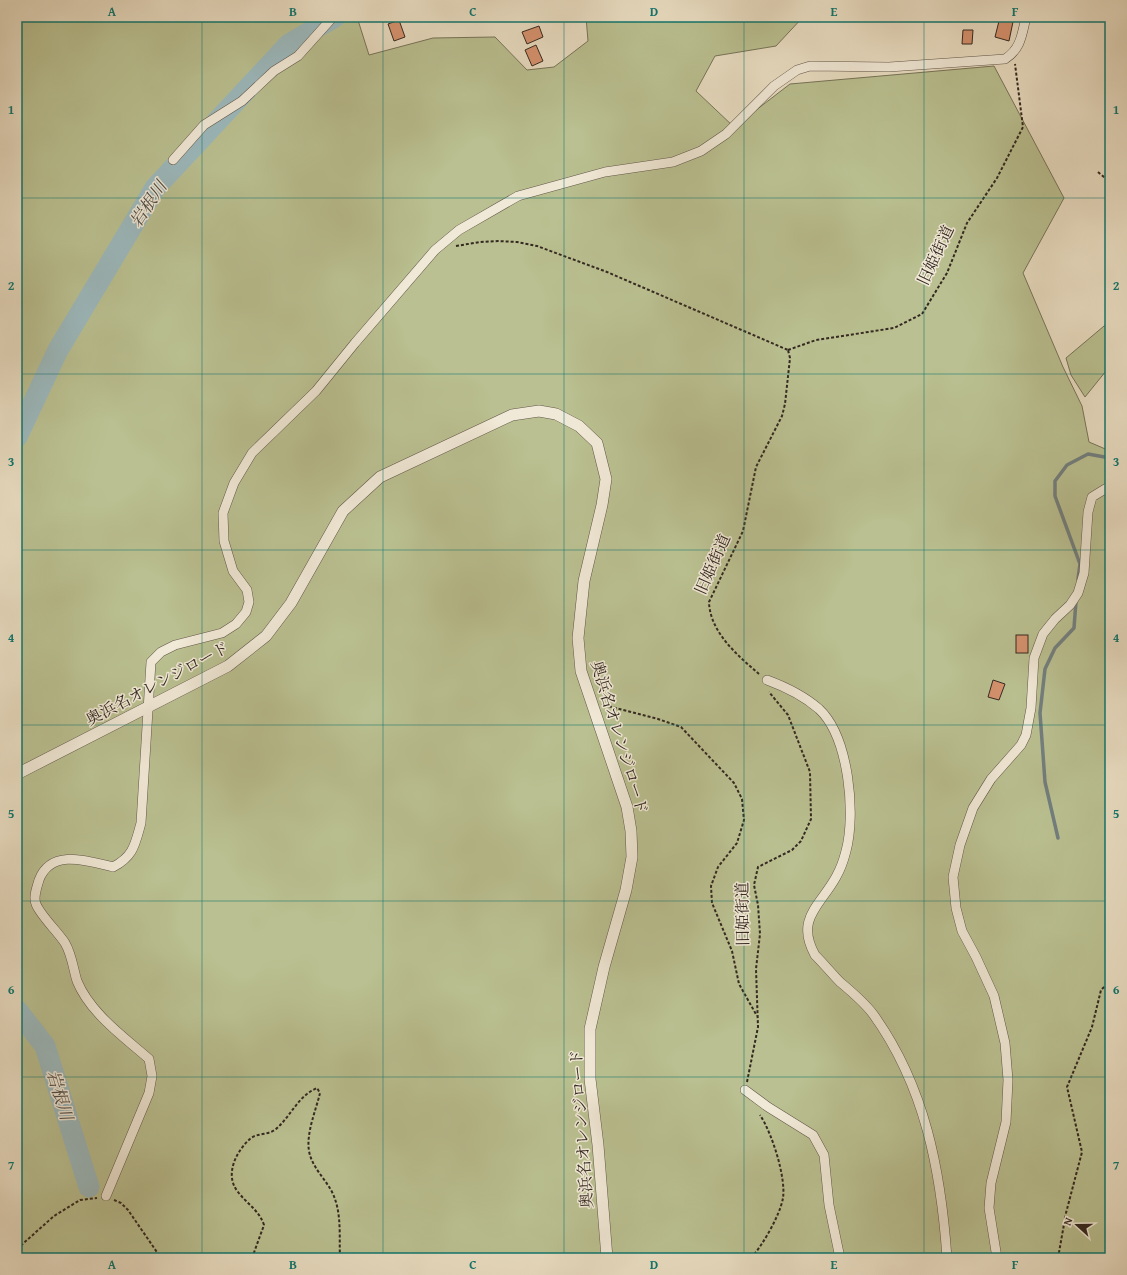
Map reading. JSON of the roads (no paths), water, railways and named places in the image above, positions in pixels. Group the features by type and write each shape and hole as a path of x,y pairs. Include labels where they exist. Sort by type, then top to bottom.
{"street":[{"path":"173,160 204,125 242,101 274,71 298,56 333,17"},
{"path":"106,1196 149,1093 152,1076 149,1059 105,1020 90,1003 78,981 71,955 65,943 36,904 36,890 42,873 54,861 67,859 93,862 113,867 125,861 135,846 141,823 151,662 161,652 175,645 222,633 236,624 246,612 249,602 247,590 233,571 224,541 223,513 234,483 252,453 316,391 359,337 436,250 458,230 518,196 605,172 673,162 701,151 726,134 774,86 797,70 810,66 889,67 997,61 1005,59 1014,53 1020,45 1026,17"},
{"name":"奥浜名オレンジロード","path":"17,774 228,666 266,636 292,603 342,511 380,477 512,414 539,411 556,414 579,426 597,443 606,479 602,505 584,581 578,638 581,671 590,702 610,753 627,807 631,831 632,857 626,890 604,967 590,1029 590,1079 598,1145 607,1258"},
{"path":"997,1258 989,1208 991,1183 1006,1122 1008,1080 1005,1043 994,996 962,931 956,908 953,877 960,845 973,808 991,779 1021,745 1026,735 1031,708 1034,658 1043,634 1055,619 1070,605 1078,593 1084,573 1088,512 1092,497 1110,486"},
{"path":"766,680 797,692 820,710 830,722 840,744 850,784 849,830 846,851 836,876 814,907 808,923 807,933 815,955 872,1013 900,1058 918,1097 930,1137 942,1204 948,1258"},
{"path":"745,1090 768,1107 813,1134 824,1155 829,1204 840,1258"}],"waterway":[{"name":"岩根川","path":"17,437 58,350 155,188 289,44 335,17"},
{"path":"1078,579 1080,564 1055,496 1055,481 1067,465 1088,454 1110,458"},
{"path":"1058,838 1045,782 1040,713 1045,669 1055,648 1074,628 1076,601"},
{"name":"岩根川","path":"17,1010 45,1046 89,1187"}]}
